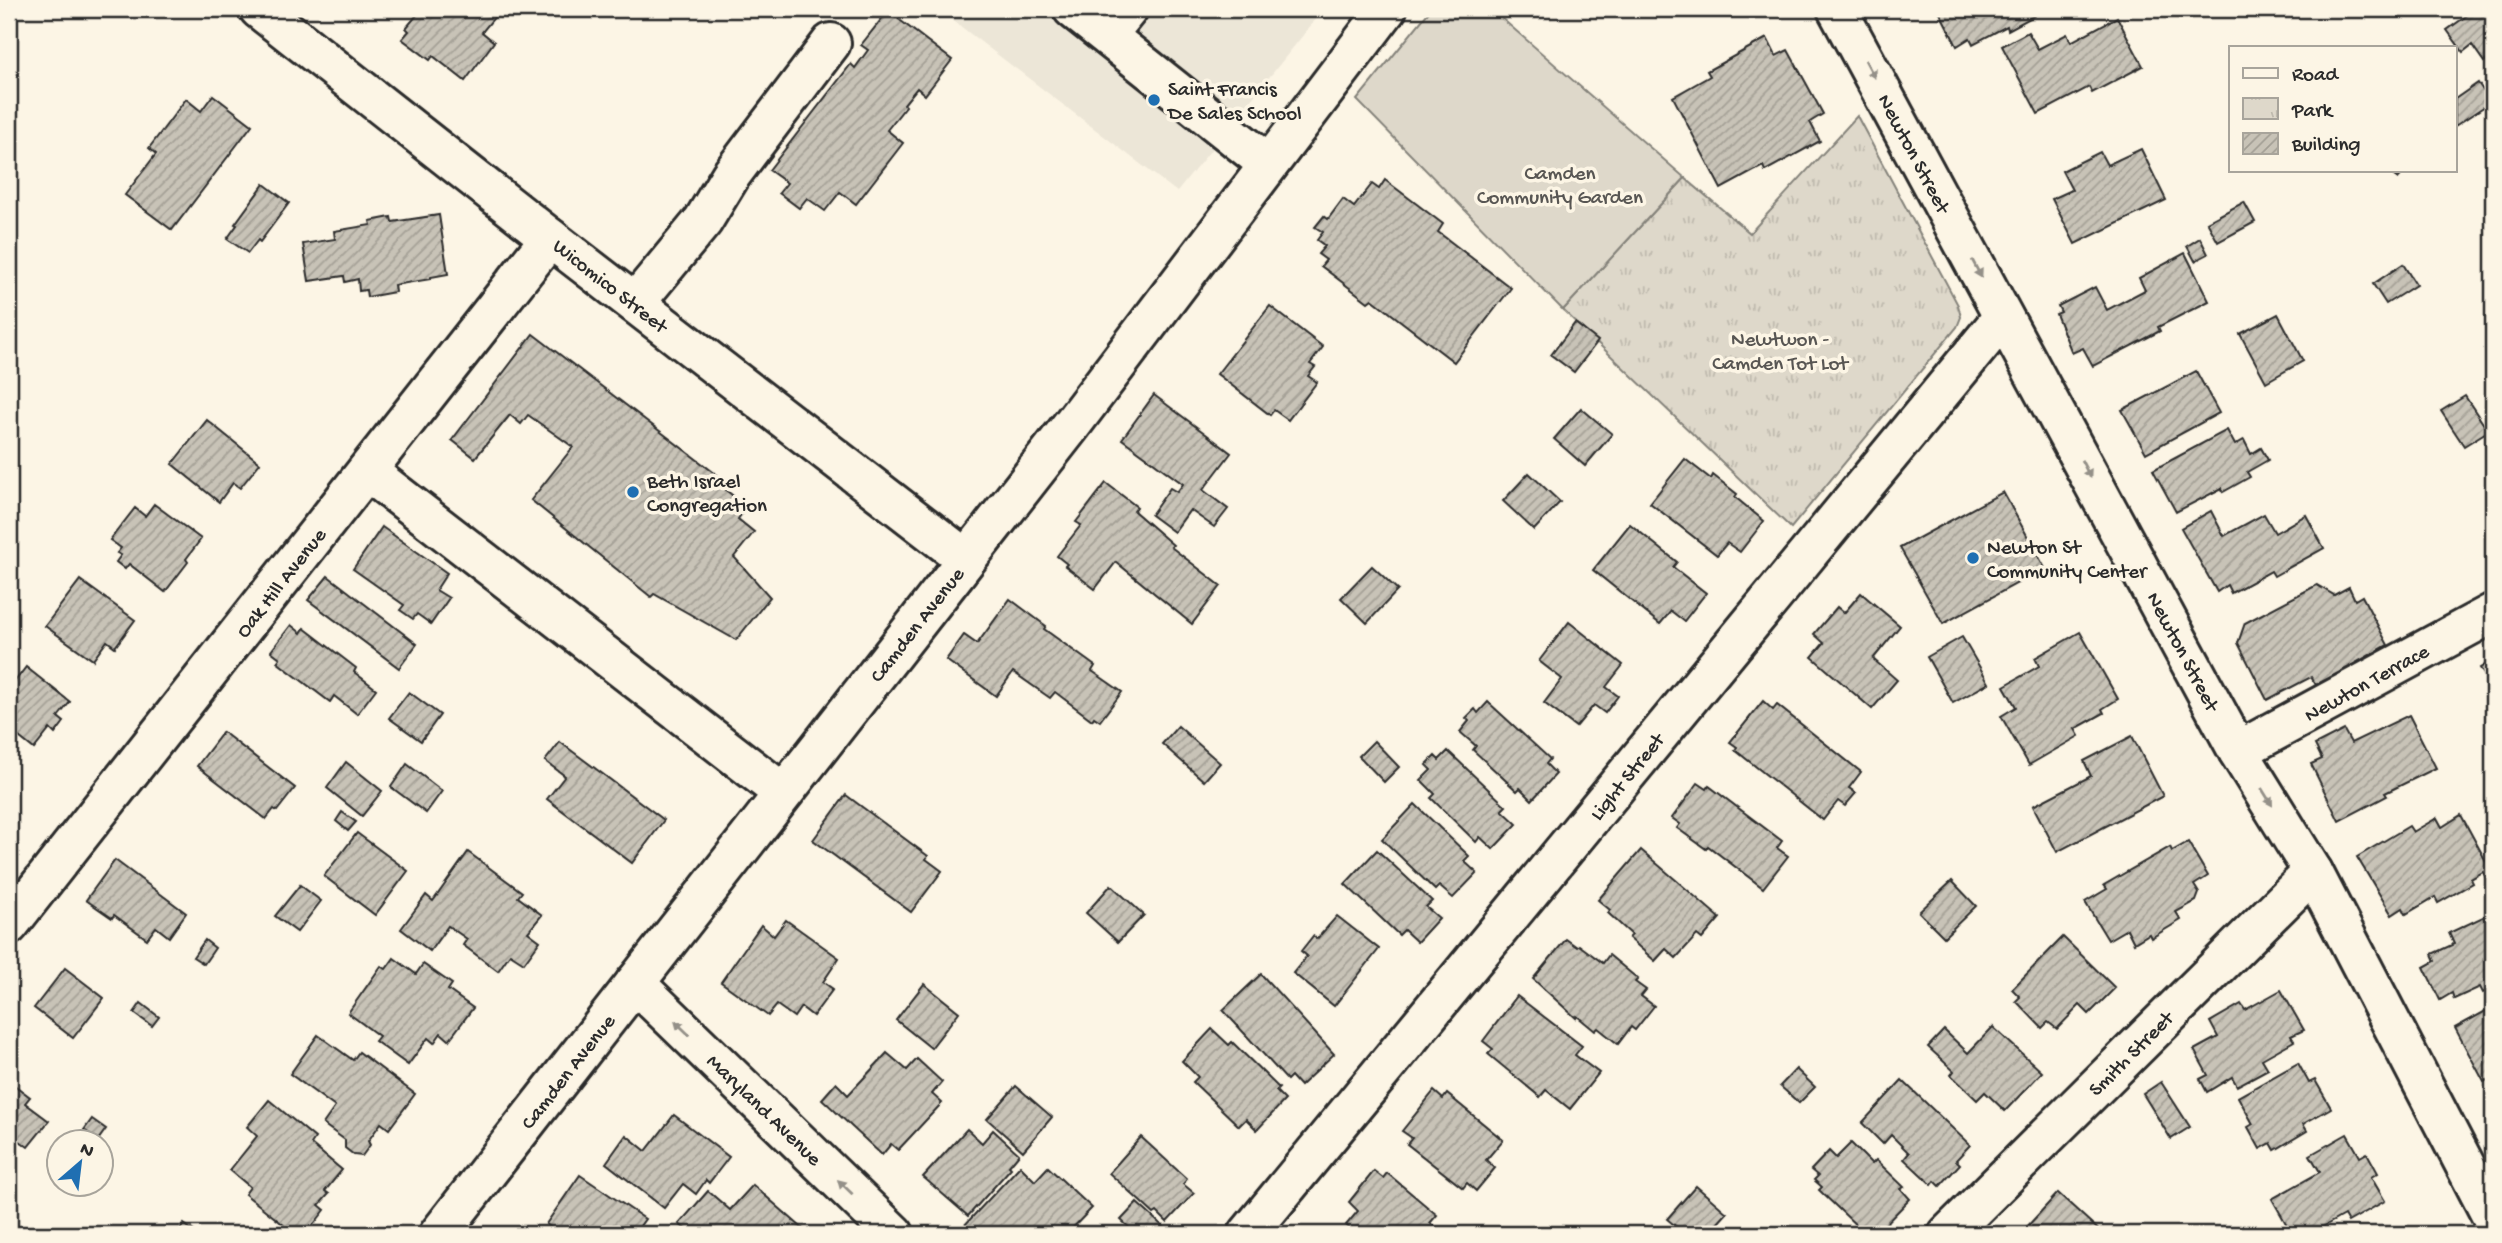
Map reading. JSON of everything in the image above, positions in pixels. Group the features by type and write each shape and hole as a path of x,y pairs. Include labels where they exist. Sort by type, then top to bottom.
{"street":[{"name":"Wicomico Street","path":"259,9 966,559"},
{"path":"1073,9 1118,22 1268,164"},
{"name":"Camden Avenue","path":"439,1234 1070,427 1387,9"},
{"name":"Newton Street","path":"1838,9 2238,751 2313,872 2492,1213"},
{"path":"635,303 703,221 731,175 831,43"},
{"name":"Oak Hill Avenue","path":"9,925 550,238"},
{"name":"Light Street","path":"1248,1234 2003,317"},
{"path":"367,471 783,793"},
{"name":"Newton Terrace","path":"2238,751 2493,613"},
{"name":"Smith Street","path":"1948,1234 2313,872"},
{"name":"Maryland Avenue","path":"635,983 894,1234"}],"shaded area":[{"name":"Saint Francis De Sales School","path":"938,9 1324,9 1177,192"}],"green space":[{"name":"Camden Community Garden","path":"1431,9 1491,9 1685,178 1563,310 1357,100"},
{"name":"Newtwon - Camden Tot Lot","path":"1857,116 1958,305 1961,317 1957,327 1791,528 1563,310 1685,178 1750,233"}],"building":[{"path":"422,9 501,9 482,32 494,42 465,81 433,56 430,60 402,39 409,31 406,28"},
{"path":"1938,9 2037,9 2031,12 2034,16 2008,30 2007,26 1973,44 1970,38 1957,46"},
{"path":"2476,9 2493,9 2493,55 2484,62 2472,45 2463,52 2447,30"},
{"path":"888,11 952,60 925,95 917,88 904,104 906,106 887,130 903,143 856,204 840,192 825,211 807,198 799,208 779,193 787,183 769,170 851,64 855,68 868,50 861,45"},
{"path":"2117,17 2143,66 2092,93 2089,87 2038,114 2002,46 2028,32 2038,49 2067,34 2071,42"},
{"path":"1767,38 1776,56 1788,50 1823,114 1810,122 1820,141 1765,171 1763,166 1721,189 1673,97 1710,76 1707,71"},
{"path":"2478,83 2491,102 2456,125 2456,98"},
{"path":"213,95 252,125 172,230 125,195 156,154 149,148 186,99 201,111"},
{"path":"2141,149 2166,200 2075,244 2052,199 2072,190 2062,171 2100,152 2107,165"},
{"path":"2389,172 2404,172 2398,179"},
{"path":"1385,180 1443,224 1438,232 1511,288 1454,362 1372,299 1368,302 1321,266 1326,260 1318,254 1325,246 1317,240 1323,232 1315,227 1324,216 1328,219 1343,199 1354,207 1372,184 1379,189"},
{"path":"264,184 289,203 260,242 258,240 248,253 227,239"},
{"path":"2244,202 2255,222 2218,242 2207,222"},
{"path":"439,215 448,274 394,285 395,292 367,297 366,290 359,291 358,279 345,282 344,276 309,281 303,244 335,239 334,231 371,225 370,221 391,217 392,222"},
{"path":"2200,238 2208,254 2195,261 2187,246"},
{"path":"2185,253 2209,301 2158,327 2160,331 2093,366 2083,348 2072,353 2056,314 2061,312 2058,306 2095,287 2107,310 2145,290 2139,278"},
{"path":"2403,264 2416,285 2386,304 2373,284"},
{"path":"1270,306 1323,347 1310,364 1315,367 1308,376 1317,382 1288,420 1274,410 1270,415 1217,374"},
{"path":"2278,314 2303,361 2266,382 2240,334"},
{"path":"1575,323 1598,341 1574,372 1551,355"},
{"name":"Beth Israel Congregation","path":"533,334 721,478 717,483 747,507 738,519 754,532 734,557 770,597 736,640 654,594 651,597 531,500 573,447 528,415 521,424 510,415 475,458 452,440"},
{"path":"2196,371 2219,413 2146,453 2122,410"},
{"path":"1154,395 1231,453 1203,490 1228,509 1214,527 1190,510 1174,532 1151,515 1170,488 1177,492 1183,484 1122,439"},
{"path":"2465,396 2488,431 2464,446 2441,411"},
{"path":"1581,408 1612,434 1585,466 1554,439"},
{"path":"207,420 260,463 240,488 233,483 219,502 172,464"},
{"path":"2227,430 2235,445 2244,440 2251,454 2261,448 2268,460 2247,472 2250,477 2176,512 2153,470"},
{"path":"1685,459 1711,479 1713,475 1764,521 1740,552 1727,543 1717,555 1650,503"},
{"path":"1529,473 1560,502 1534,530 1503,501"},
{"path":"1106,483 1137,507 1134,511 1173,545 1171,547 1221,586 1192,624 1116,562 1095,589 1065,566 1067,564 1057,556 1081,525 1076,522"},
{"name":"Newton St Community Center","path":"2003,492 2045,568 1943,624 1900,548"},
{"path":"154,504 201,539 186,559 188,562 165,592 129,564 125,569 116,562 121,555 117,553 121,548 110,540 135,508 145,516"},
{"path":"2211,511 2224,536 2264,514 2275,533 2306,515 2324,548 2274,576 2271,571 2231,593 2227,585 2217,592 2181,528"},
{"path":"1630,524 1677,562 1673,567 1706,593 1684,621 1671,611 1660,624 1593,570"},
{"path":"382,527 447,573 436,590 449,598 431,624 417,614 413,619 400,610 404,605 353,569"},
{"path":"1372,566 1398,590 1367,623 1341,598"},
{"path":"328,576 417,644 399,668 308,600"},
{"path":"80,580 135,620 115,647 107,641 93,660 45,626"},
{"path":"2317,585 2334,595 2349,587 2355,600 2362,596 2388,645 2350,666 2352,669 2325,684 2324,681 2316,685 2311,677 2267,700 2238,643 2245,623"},
{"path":"1861,593 1900,626 1873,659 1897,680 1872,709 1812,657 1824,643 1814,634 1837,607 1844,613"},
{"path":"1010,599 1046,626 1044,629 1095,666 1092,671 1122,692 1100,721 1094,717 1092,720 1055,692 1050,698 1013,672 996,696 946,660 964,635 977,644"},
{"path":"1569,622 1623,665 1606,687 1618,696 1605,713 1594,705 1576,727 1544,703 1562,679 1539,661"},
{"path":"291,625 301,633 304,628 356,668 354,672 376,689 357,714 334,696 330,702 277,662 280,658 271,651"},
{"path":"2080,632 2118,699 2102,709 2104,713 2075,729 2079,736 2029,765 2001,716 2016,707 2004,686 2039,666 2035,658"},
{"path":"1962,637 1989,683 1953,703 1927,657"},
{"path":"2493,660 2493,689 2480,668"},
{"path":"26,667 70,702 58,717 64,722 55,734 50,729 34,749 9,729 9,689"},
{"path":"409,692 440,715 421,741 389,718"},
{"path":"1763,701 1773,710 1777,705 1861,772 1849,788 1856,793 1845,806 1838,801 1823,820 1735,750 1737,747 1730,742"},
{"path":"1488,702 1550,759 1546,764 1556,774 1532,800 1520,788 1517,791 1473,750 1476,746 1460,732 1469,721 1466,718 1475,709 1478,713"},
{"path":"2409,715 2436,768 2385,793 2387,796 2339,821 2311,764 2322,759 2315,745 2344,730 2351,743"},
{"path":"1178,726 1220,763 1204,781 1162,744"},
{"path":"223,732 295,788 277,811 274,809 266,819 197,766"},
{"path":"2132,736 2163,796 2057,852 2033,806 2091,776 2084,761"},
{"path":"1374,741 1399,767 1384,782 1359,756"},
{"path":"560,742 664,820 632,863 547,799 565,776 545,761"},
{"path":"1448,751 1506,806 1502,810 1517,824 1493,849 1480,837 1476,842 1431,798 1435,794 1421,780 1431,770 1426,765 1435,756 1439,760"},
{"path":"346,762 382,791 362,816 327,788"},
{"path":"407,764 442,791 426,813 391,787"},
{"path":"1698,783 1707,789 1709,786 1782,841 1777,848 1788,856 1763,888 1708,846 1706,849 1677,828 1680,824 1672,818"},
{"path":"846,795 928,856 926,859 942,871 911,912 813,840"},
{"path":"1415,804 1469,856 1464,861 1477,873 1453,898 1439,886 1435,890 1382,839"},
{"path":"342,812 356,822 348,831 336,821"},
{"path":"2461,815 2493,874 2486,878 2483,872 2471,879 2473,883 2438,903 2435,897 2406,914 2403,908 2392,915 2357,857 2409,826 2413,832 2437,818 2442,827"},
{"path":"357,833 408,871 375,915 324,876"},
{"path":"2188,842 2208,876 2194,885 2199,893 2196,901 2176,912 2181,920 2151,938 2149,934 2134,943 2127,929 2108,940 2085,902 2107,889 2104,885 2170,847 2172,851"},
{"path":"1377,850 1432,901 1426,907 1439,918 1417,942 1404,930 1399,935 1345,884"},
{"path":"1641,850 1720,918 1702,939 1697,935 1676,958 1666,949 1655,961 1629,938 1632,935 1598,900"},
{"path":"468,852 522,892 518,897 542,915 528,932 540,941 524,963 510,954 498,971 463,945 467,939 448,926 430,951 401,929 426,895 433,901"},
{"path":"115,860 186,913 169,937 156,927 147,939 114,915 112,918 86,900"},
{"path":"1952,881 1976,906 1944,937 1919,912"},
{"path":"300,885 321,901 297,932 275,916"},
{"path":"1111,885 1144,915 1118,942 1086,913"},
{"path":"1337,916 1379,949 1334,1006 1293,973 1307,956 1301,951 1313,936 1317,939"},
{"path":"2485,916 2493,935 2493,988 2483,993 2480,987 2454,999 2452,993 2440,1000 2424,967 2435,961 2432,954 2454,944 2449,933"},
{"path":"786,920 839,958 823,982 833,989 813,1016 801,1007 794,1017 777,1005 768,1016 721,982 761,925 774,936"},
{"path":"2063,937 2115,988 2089,1014 2080,1005 2057,1029 2048,1022 2042,1028 2016,1001 2020,997 2012,989"},
{"path":"1566,939 1603,963 1609,955 1638,979 1635,982 1646,990 1641,996 1654,1006 1635,1030 1631,1027 1618,1044 1598,1028 1595,1031 1577,1016 1576,1018 1533,979"},
{"path":"205,940 215,948 204,964 193,957"},
{"path":"394,958 416,974 423,964 452,984 448,990 473,1008 449,1040 441,1033 434,1043 428,1038 408,1065 375,1041 379,1036 348,1013 381,966 386,969"},
{"path":"65,968 104,998 73,1038 34,1008"},
{"path":"1261,974 1334,1054 1300,1086 1291,1076 1287,1080 1223,1010"},
{"path":"924,984 959,1012 931,1048 896,1020"},
{"path":"2281,990 2304,1030 2291,1036 2294,1041 2262,1059 2268,1069 2237,1086 2232,1077 2207,1092 2200,1079 2208,1075 2194,1050 2218,1037 2210,1022 2241,1004 2245,1010"},
{"path":"1517,996 1582,1046 1575,1055 1599,1073 1570,1109 1546,1090 1540,1097 1488,1054 1493,1049 1483,1041"},
{"path":"141,1003 159,1017 152,1026 134,1013"},
{"path":"2493,1007 2493,1077 2484,1082 2455,1028"},
{"path":"1993,1027 2042,1072 2005,1111 1985,1092 1977,1100 1951,1075 1954,1071 1928,1047 1944,1030 1968,1053"},
{"path":"1212,1029 1229,1045 1232,1042 1279,1088 1276,1091 1285,1100 1257,1130 1246,1119 1239,1126 1193,1082 1198,1077 1182,1061"},
{"path":"318,1035 353,1060 359,1052 415,1094 389,1129 381,1123 368,1141 370,1145 362,1156 354,1155 345,1148 345,1140 323,1124 335,1107 290,1074"},
{"path":"887,1053 907,1070 917,1059 942,1082 932,1094 942,1103 898,1150 891,1144 882,1155 822,1099 836,1083 848,1095"},
{"path":"2298,1063 2309,1083 2315,1080 2331,1108 2303,1124 2307,1131 2275,1150 2271,1143 2260,1149 2248,1127 2253,1124 2238,1097"},
{"path":"1796,1069 1815,1087 1799,1103 1780,1086"},
{"path":"1902,1080 1970,1145 1956,1160 1960,1164 1940,1186 1935,1181 1932,1185 1904,1159 1909,1153 1891,1135 1883,1144 1862,1123"},
{"path":"9,1081 30,1097 25,1103 49,1121 28,1147 9,1133"},
{"path":"2161,1082 2190,1127 2171,1139 2143,1094"},
{"path":"1016,1086 1052,1117 1023,1151 987,1119"},
{"path":"1434,1091 1443,1099 1447,1094 1503,1140 1486,1160 1495,1168 1476,1191 1467,1183 1463,1188 1407,1144 1412,1138 1402,1131"},
{"path":"269,1100 315,1138 311,1144 342,1170 325,1191 329,1194 319,1205 325,1210 306,1234 295,1234 245,1194 250,1187 230,1170 257,1136 247,1127"},
{"path":"674,1115 729,1157 709,1183 706,1180 696,1194 683,1184 664,1208 606,1163 626,1135 646,1151"},
{"path":"92,1119 105,1128 85,1128"},
{"path":"967,1129 982,1143 993,1130 1019,1154 1009,1166 1011,1168 968,1216 923,1177"},
{"path":"2347,1134 2360,1157 2367,1153 2378,1173 2371,1177 2385,1201 2348,1222 2344,1215 2310,1234 2292,1234 2272,1199 2320,1172 2310,1155"},
{"path":"1141,1137 1187,1179 1183,1184 1194,1193 1167,1222 1157,1212 1154,1214 1109,1173"},
{"path":"1851,1143 1872,1164 1876,1160 1904,1187 1901,1189 1910,1199 1876,1234 1863,1226 1860,1229 1819,1190 1822,1187 1814,1180 1818,1176 1811,1170 1829,1151 1836,1158"},
{"path":"1020,1166 1035,1181 1048,1167 1092,1208 1067,1234 969,1234 962,1228"},
{"path":"1374,1171 1383,1178 1387,1173 1437,1215 1430,1223 1438,1230 1435,1234 1357,1234 1346,1225 1358,1211 1349,1202"},
{"path":"580,1175 645,1219 640,1226 652,1234 555,1234 557,1232 546,1224"},
{"path":"753,1185 809,1234 692,1234 679,1224 708,1191 730,1210"},
{"path":"1696,1186 1727,1213 1708,1234 1685,1234 1667,1219"},
{"path":"2058,1193 2103,1234 2029,1234 2024,1230"},
{"path":"1137,1203 1167,1230 1163,1234 1136,1234 1121,1220"},
{"path":"184,1224 198,1234 177,1234"}],"place":[{"name":"Saint Francis De Sales School","path":"1154,100"},
{"name":"Beth Israel Congregation","path":"633,492"},
{"name":"Newton St Community Center","path":"1973,558"}]}
